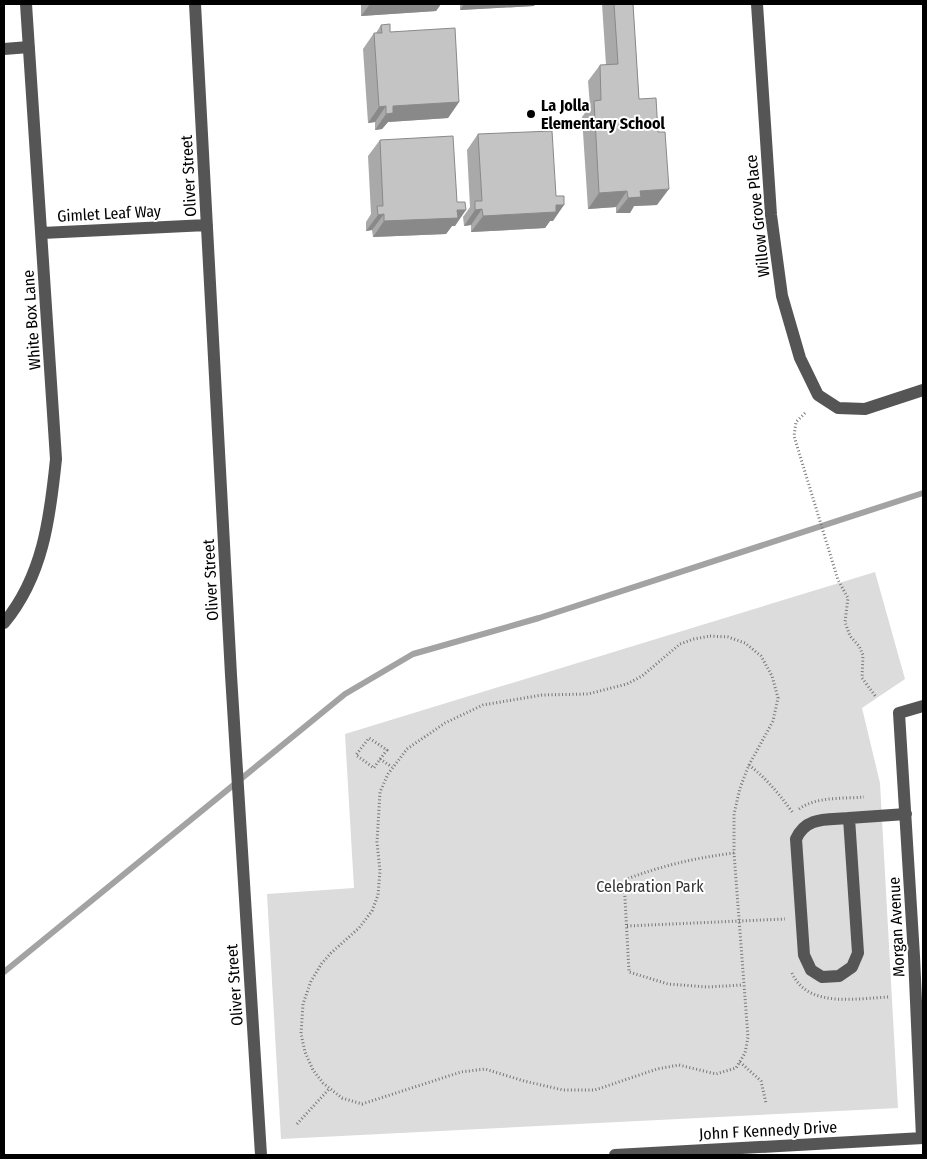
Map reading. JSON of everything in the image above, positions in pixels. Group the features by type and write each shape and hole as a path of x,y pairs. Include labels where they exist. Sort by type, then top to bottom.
{"street":[{"name":"White Box Lane","path":"4,623 18,606 39,560 51,513 56,459 26,4"},
{"name":"Oliver Street","path":"195,4 231,675 261,1155"},
{"name":"Willow Grove Place","path":"757,4 771,215 782,296 800,358 818,394 838,408 865,409 923,390"},
{"path":"4,49 29,47"},
{"name":"Gimlet Leaf Way","path":"42,233 207,225"},
{"name":"Morgan Avenue","path":"922,1138 919,956 906,814 900,714 923,706"},
{"path":"849,818 858,954 852,967 839,976 822,977 810,970 804,955 796,839 800,829 814,820 906,814"},
{"name":"John F Kennedy Drive","path":"615,1155 922,1138"}],"path":[{"path":"805,413 796,422 794,436 838,580 848,598 846,622 850,636 859,646 863,655 862,678 876,698"},
{"path":"710,636 728,637 745,643 761,656 772,676 778,698 773,721 749,765 740,788 734,814 738,921 748,1038 745,1053 736,1068 716,1074 679,1065 656,1069 595,1090 563,1090 485,1069 461,1072 362,1104 342,1098 330,1088 313,1070 305,1052 301,1034 303,1004 311,981 322,963 359,928 372,912 378,895 380,871 377,842 380,792 392,767 406,749 424,736 444,723 483,705 535,696 588,694 627,684 642,676 680,644 694,638 710,636"},
{"path":"369,738 387,750 380,759 374,768 356,755 369,738"},
{"path":"380,759 392,767"},
{"path":"749,765 770,783 793,814"},
{"path":"734,853 697,857 658,867 624,880 629,972 668,984 707,987 743,986"},
{"path":"627,926 786,919"},
{"path":"740,1062 761,1081 766,1103"},
{"path":"296,1124 330,1088"}],"green space":[{"name":"Celebration Park","path":"875,572 905,679 862,708 880,783 898,1108 281,1139 267,894 354,888 345,734"}],"building":[{"path":"614,4 633,4 639,99 656,98 658,132 665,132 669,189 640,191 641,197 628,198 627,191 599,193 594,101 601,100 600,65 618,64"},
{"path":"390,24 390,32 455,28 459,102 393,106 393,113 386,114 386,106 379,107 374,33 382,33 381,25"},
{"path":"552,131 556,196 564,196 564,205 556,205 556,212 483,216 482,209 475,210 475,201 482,201 478,134"},
{"path":"453,136 457,202 465,202 466,210 457,210 458,218 384,221 384,214 378,215 377,206 383,206 380,140"}],"waterway":[{"path":"4,972 345,694 413,654 539,618 923,493"}],"place":[{"name":"La Jolla Elementary School","path":"531,114"}]}
